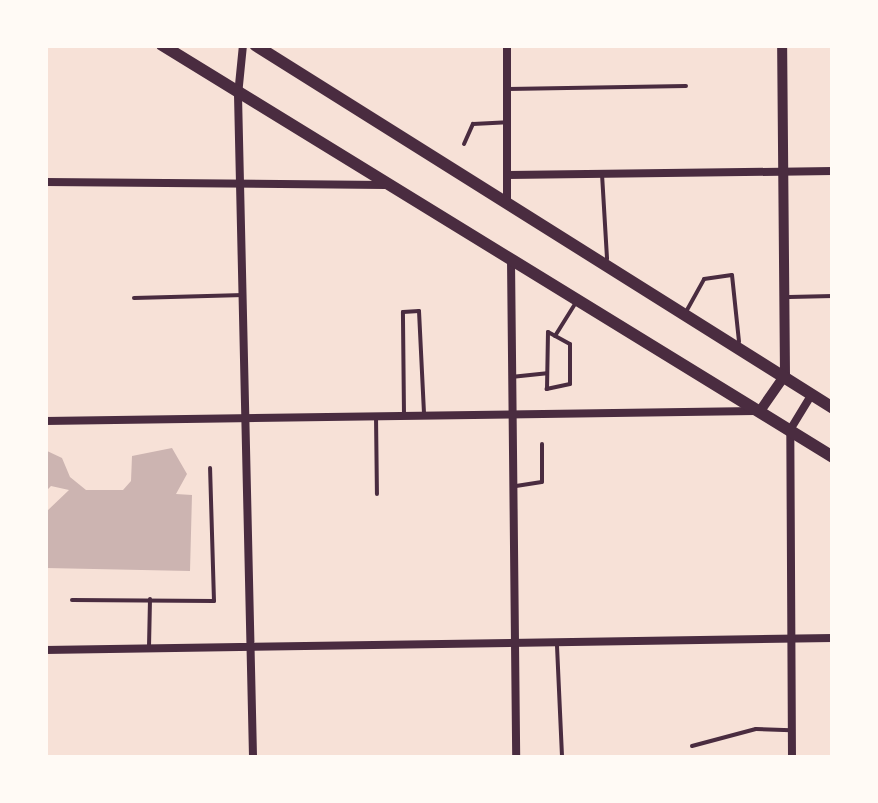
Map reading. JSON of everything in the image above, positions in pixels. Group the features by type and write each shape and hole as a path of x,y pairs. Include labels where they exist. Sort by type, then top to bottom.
{"main road":[{"path":"162,45 833,457"},
{"path":"255,45 833,408"}],"street":[{"path":"244,45 238,95 253,758"},
{"path":"506,202 507,45"},
{"path":"45,421 760,411 785,375 782,45"},
{"path":"507,176 833,170"},
{"path":"45,182 391,185"},
{"path":"511,260 516,758"},
{"path":"792,758 788,639 790,430 812,394"},
{"path":"45,650 252,644 514,648 833,638"}],"lane":[{"path":"507,89 686,86"},
{"path":"464,144 473,124 507,122"},
{"path":"602,174 607,264"},
{"path":"686,314 704,279 732,275 739,347"},
{"path":"134,298 244,295"},
{"path":"784,298 833,296"},
{"path":"555,336 578,300"},
{"path":"404,415 403,312 419,311 424,415"},
{"path":"548,332 570,344 570,384 547,389 546,373 548,332"},
{"path":"510,377 546,373"},
{"path":"376,416 378,494"},
{"path":"511,487 542,482 542,444"},
{"path":"72,600 214,602 210,468"},
{"path":"149,647 150,600"},
{"path":"557,646 562,758"},
{"path":"692,746 756,729 791,730"}],"building":[{"path":"172,448 187,474 176,494 192,495 190,571 46,568 46,512 69,490 51,486 45,492 45,450 62,458 70,477 86,490 123,490 131,481 132,456"}]}
